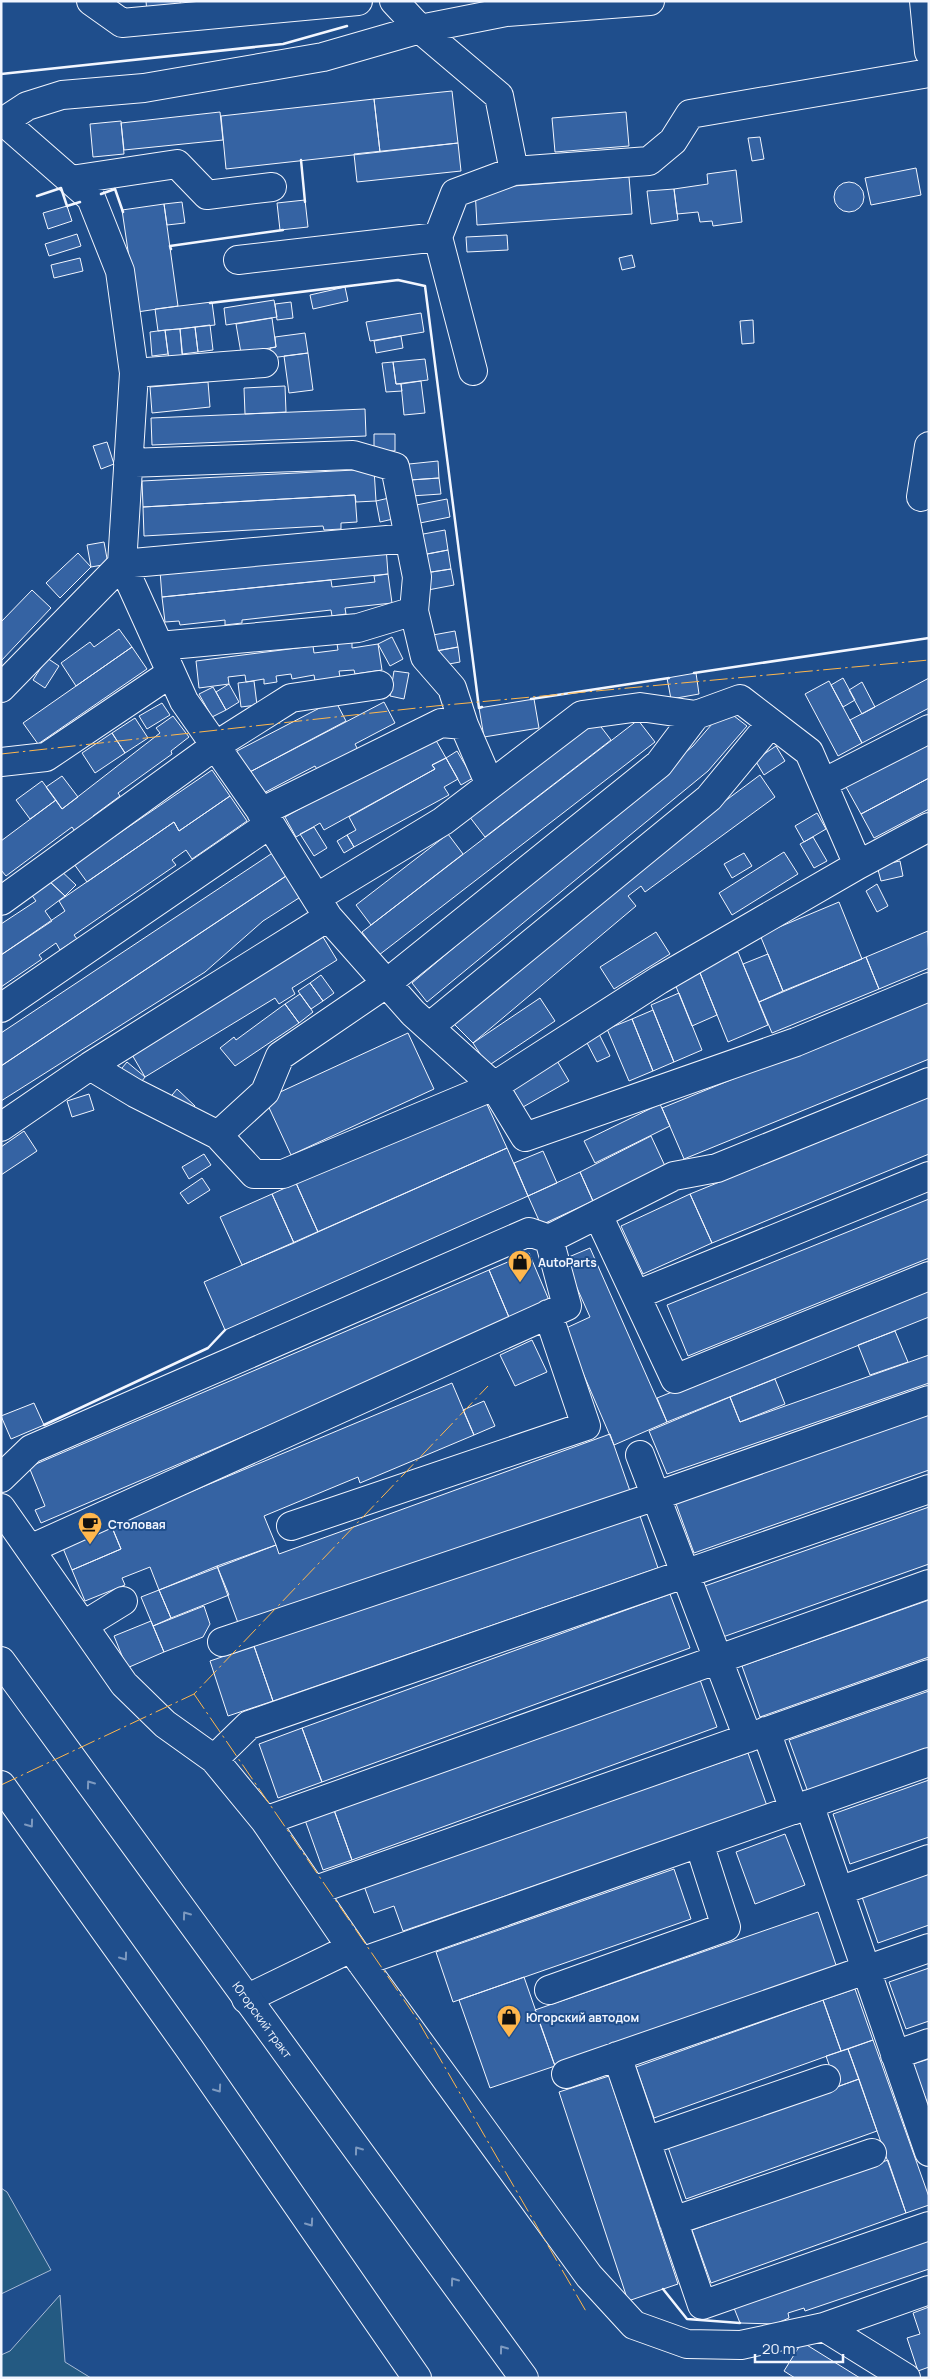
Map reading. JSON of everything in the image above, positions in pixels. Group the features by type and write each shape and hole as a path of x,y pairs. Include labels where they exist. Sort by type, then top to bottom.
{"main road":[{"path":"90,1 122,23 214,8 358,1"},
{"path":"394,1 420,29 499,96 514,171"},
{"path":"650,1 506,12 420,29 323,57 144,88 62,95 27,106 2,122 91,198 120,271 134,373 122,564 184,701 266,818 322,907 413,1013 494,1086 525,1137 796,1042 929,987"},
{"path":"924,1 929,52"},
{"path":"473,371 438,237 455,193 514,171 649,161 673,141 690,114 929,73"},
{"path":"71,180 177,164 207,195 272,187"},
{"path":"238,260 438,237"},
{"path":"134,373 264,363"},
{"path":"921,497 929,446"},
{"path":"128,463 353,455 395,467 417,577 414,611 425,657 452,688 464,725 490,785"},
{"path":"1,688 122,564 409,538"},
{"path":"159,646 358,628 414,611"},
{"path":"1,762 46,757 171,673"},
{"path":"1,901 215,746 291,698 379,685"},
{"path":"1,1127 322,907 443,821 582,715 640,707 696,715 740,699 809,752 858,865"},
{"path":"218,1135 265,1092 280,1056 387,983 659,764 696,715"},
{"path":"1,1008 266,818 441,723 464,725"},
{"path":"429,1027 709,798 772,723"},
{"path":"823,783 929,729"},
{"path":"90,1066 135,1093 218,1135 254,1174 283,1174 494,1086 659,980 858,865 929,828"},
{"path":"1,1478 31,1449 529,1232 549,1239 674,1176 717,1168 929,1082"},
{"path":"636,1295 929,1176"},
{"path":"598,1215 674,1379 929,1276"},
{"path":"30,1549 567,1306 549,1239"},
{"path":"291,1526 586,1426 548,1314"},
{"path":"222,1642 656,1496 929,1400"},
{"path":"640,1455 718,1659 757,1735 801,1807 839,1891 927,2143"},
{"path":"214,1759 249,1725 686,1575 929,1488"},
{"path":"1,1508 124,1684 165,1724 214,1759 265,1821 356,1955 589,2276 634,2325 687,2344 741,2344 824,2327 929,2290"},
{"path":"265,1821 929,1584"},
{"path":"84,1625 123,1601"},
{"name":"Югорский тракт","path":"1,1661 524,2378"},
{"path":"313,1891 929,1674"},
{"path":"246,1999 356,1955 699,1843 929,1762"},
{"path":"1,1785 190,2048 417,2378"},
{"path":"549,1990 726,1927 699,1843"},
{"path":"839,1891 929,1859"},
{"path":"566,2074 929,1948"},
{"path":"895,2055 929,2044"},
{"path":"617,2056 702,2305 929,2226"},
{"path":"646,2141 826,2079"},
{"path":"673,2221 872,2153"},
{"path":"824,2327 906,2378"}],"shaded area":[{"path":"1,2188 7,2192 51,2270 1,2294"},
{"path":"60,2295 65,2362 91,2378 1,2378 1,2355 10,2351"}],"building":[{"path":"146,1 180,1 181,11 147,13"},
{"path":"452,91 458,143 380,152 374,99"},
{"path":"374,99 380,152 226,169 221,116"},
{"path":"220,112 223,140 124,150 121,123"},
{"path":"626,112 629,146 555,152 552,118"},
{"path":"121,121 124,154 93,157 90,124"},
{"path":"760,137 764,159 752,161 748,138"},
{"path":"458,143 461,171 357,182 354,154"},
{"path":"916,168 921,195 871,205 865,178"},
{"path":"736,170 742,222 713,226 712,221 700,222 698,212 677,214 674,189 708,184 707,174"},
{"path":"629,177 632,214 477,225 475,189"},
{"path":"849,182 855,183 863,191 863,203 855,211 849,212 843,211 835,203 834,197 835,191 843,183"},
{"path":"674,189 678,220 651,224 647,191"},
{"path":"305,200 308,227 280,230 277,203"},
{"path":"182,202 185,223 167,225 164,204"},
{"path":"164,204 178,306 137,312 122,210"},
{"path":"67,206 72,221 48,229 43,213"},
{"path":"77,234 81,246 49,256 45,244"},
{"path":"507,235 508,250 467,252 466,237"},
{"path":"632,255 635,267 622,270 619,258"},
{"path":"80,258 83,271 54,278 51,265"},
{"path":"345,287 348,301 313,309 310,295"},
{"path":"274,300 277,317 226,325 224,308"},
{"path":"212,302 215,325 158,331 155,309"},
{"path":"291,302 293,318 277,320 275,304"},
{"path":"421,313 424,332 370,341 366,322"},
{"path":"272,318 276,347 241,353 236,324"},
{"path":"753,320 754,343 742,344 740,321"},
{"path":"210,325 213,350 198,352 195,327"},
{"path":"195,327 198,352 182,354 180,329"},
{"path":"180,329 183,359 169,360 165,330"},
{"path":"165,330 168,354 152,356 150,332"},
{"path":"305,333 308,353 271,358 270,348 276,347 275,337"},
{"path":"401,336 403,348 376,353 374,341"},
{"path":"308,353 313,390 289,393 284,356"},
{"path":"425,359 428,380 396,384 393,362"},
{"path":"393,362 396,384 401,384 402,391 386,392 382,363"},
{"path":"421,381 425,413 404,415 401,384"},
{"path":"208,382 210,407 152,413 150,387"},
{"path":"285,386 286,412 245,414 244,388"},
{"path":"365,409 366,436 152,445 151,418"},
{"path":"374,434 395,434 395,451 374,451"},
{"path":"107,442 114,464 101,469 93,446"},
{"path":"438,461 439,478 410,480 409,464"},
{"path":"374,469 376,501 356,502 355,495 143,507 142,481"},
{"path":"439,478 441,494 411,496 410,480"},
{"path":"355,495 357,522 341,523 341,529 324,530 323,526 144,536 143,507"},
{"path":"389,498 393,519 380,522 376,501"},
{"path":"447,499 450,517 415,524 411,506"},
{"path":"445,530 448,550 422,555 418,535"},
{"path":"104,542 108,564 91,567 87,545"},
{"path":"386,547 388,574 162,597 160,571"},
{"path":"448,550 451,569 425,573 422,555"},
{"path":"78,553 91,567 60,598 46,583"},
{"path":"451,569 454,585 428,590 425,573"},
{"path":"388,574 392,603 345,608 346,614 332,616 331,610 242,620 242,623 225,625 225,620 180,625 179,621 165,622 162,597 331,580 332,587 375,582 374,576"},
{"path":"32,590 51,608 1,661 1,622"},
{"path":"119,629 132,647 76,686 61,663 90,642 94,647"},
{"path":"455,631 458,647 436,651 433,635"},
{"path":"392,637 403,659 390,666 378,644"},
{"path":"352,642 352,648 378,644 382,670 355,674 354,670 339,671 340,677 315,681 314,675 292,679 291,674 276,676 277,682 264,684 264,679 246,682 245,675 228,677 229,684 199,688 196,661 313,646 314,653 338,650 337,644"},
{"path":"132,647 147,669 38,744 23,723"},
{"path":"458,647 460,662 438,666 436,651"},
{"path":"47,658 59,666 45,688 33,680"},
{"path":"394,671 409,673 404,699 390,696"},
{"path":"696,673 699,694 671,699 667,678"},
{"path":"843,678 855,700 843,707 831,685"},
{"path":"929,678 929,708 862,743 850,720"},
{"path":"254,681 257,705 241,707 238,683"},
{"path":"829,681 862,743 838,756 805,694"},
{"path":"862,682 875,707 862,714 849,690"},
{"path":"229,684 239,702 226,710 216,692"},
{"path":"213,687 226,710 212,717 199,694"},
{"path":"534,699 539,728 484,737 479,708"},
{"path":"335,700 346,721 246,774 235,752"},
{"path":"384,702 395,723 355,744 358,750 318,771 315,766 258,796 246,774"},
{"path":"162,703 170,715 147,729 139,716"},
{"path":"725,709 747,726 708,771 427,1002 412,983 693,746"},
{"path":"173,716 189,737 171,751 172,754 118,793 120,796 93,816 95,819 76,833 72,827 6,876 1,870 1,841 56,800 62,809 160,733 156,728"},
{"path":"135,718 148,738 125,753 112,733"},
{"path":"595,719 611,740 485,837 469,816"},
{"path":"638,720 655,742 379,955 362,932"},
{"path":"112,733 125,753 95,773 82,753"},
{"path":"433,735 446,758 432,765 435,769 324,830 320,823 296,837 285,817"},
{"path":"929,743 929,778 861,814 846,787"},
{"path":"776,746 785,761 764,775 755,760"},
{"path":"457,751 473,778 461,785 446,758"},
{"path":"446,758 458,779 444,787 449,795 354,847 347,835 356,830 349,817 435,769 432,765"},
{"path":"212,770 230,796 179,831 174,822 87,882 74,864"},
{"path":"760,775 775,797 645,892 641,886 628,896 636,906 473,1043 454,1024 608,888"},
{"path":"62,776 78,797 62,809 46,787"},
{"path":"929,778 929,809 874,838 861,814"},
{"path":"42,781 56,800 30,819 16,800"},
{"path":"230,796 247,821 192,859 186,850 172,860 176,865 74,935 77,939 60,950 56,943 39,955 42,959 1,987 1,955 65,911 59,901 174,822 179,831"},
{"path":"817,813 826,829 804,842 795,826"},
{"path":"314,827 327,848 314,856 300,834"},
{"path":"448,834 463,854 371,925 356,905"},
{"path":"347,835 354,847 344,853 337,841"},
{"path":"813,837 827,861 814,868 800,844"},
{"path":"274,852 289,874 1,1066 1,1033"},
{"path":"784,852 798,874 732,915 719,893"},
{"path":"744,853 752,866 732,878 724,864"},
{"path":"900,861 903,876 881,881 877,866"},
{"path":"57,867 76,885 65,896 46,878"},
{"path":"289,874 302,896 263,921 205,972 1,1101 1,1066"},
{"path":"49,881 65,896 45,911 52,921 1,955 1,924 36,901 30,893"},
{"path":"877,884 888,906 877,912 866,891"},
{"path":"839,902 862,959 783,991 760,935"},
{"path":"928,931 929,968 879,989 866,957"},
{"path":"656,932 670,954 614,989 600,967"},
{"path":"323,937 337,960 292,988 295,994 279,1004 275,998 145,1077 131,1053"},
{"path":"738,952 768,1025 728,1042 698,968"},
{"path":"768,954 783,991 759,1002 743,964"},
{"path":"866,957 879,989 772,1033 759,1002"},
{"path":"700,973 717,1015 692,1026 675,984"},
{"path":"321,975 334,993 323,1001 310,983"},
{"path":"310,983 323,1001 311,1009 298,991"},
{"path":"679,993 702,1050 674,1062 651,1005"},
{"path":"300,994 313,1012 299,1023 285,1004"},
{"path":"540,998 555,1021 488,1066 473,1043"},
{"path":"929,999 929,1059 684,1159 662,1108"},
{"path":"285,1004 299,1023 235,1066 220,1048 234,1037 236,1040"},
{"path":"653,1010 674,1062 653,1071 632,1019"},
{"path":"632,1019 653,1071 629,1081 607,1029"},
{"path":"408,1033 434,1089 291,1155 265,1099"},
{"path":"599,1034 610,1056 597,1062 586,1041"},
{"path":"556,1059 569,1081 523,1107 511,1086"},
{"path":"127,1062 145,1077 136,1089 117,1074"},
{"path":"177,1089 195,1106 186,1116 168,1100"},
{"path":"89,1094 94,1110 72,1117 67,1101"},
{"path":"929,1097 929,1154 712,1243 690,1194"},
{"path":"485,1100 507,1148 318,1232 296,1183"},
{"path":"660,1104 670,1126 595,1163 584,1141"},
{"path":"24,1131 37,1151 1,1175 1,1147"},
{"path":"651,1136 665,1166 593,1201 580,1172"},
{"path":"507,1148 528,1196 225,1330 204,1282"},
{"path":"543,1151 557,1183 528,1196 514,1163"},
{"path":"204,1154 211,1165 189,1179 182,1167"},
{"path":"580,1172 593,1201 541,1225 528,1196"},
{"path":"202,1178 210,1190 188,1204 180,1193"},
{"path":"296,1183 318,1232 294,1243 272,1194"},
{"path":"272,1194 294,1243 242,1265 220,1217"},
{"path":"690,1194 712,1243 643,1274 621,1226"},
{"path":"929,1199 929,1258 688,1356 667,1305"},
{"path":"590,1248 667,1422 614,1445 564,1329 590,1317 564,1259"},
{"path":"529,1253 551,1305 511,1322 489,1270"},
{"path":"489,1270 511,1322 41,1523 35,1510 45,1506 29,1467"},
{"path":"929,1290 929,1317 667,1422 657,1398"},
{"path":"895,1331 908,1362 870,1375 858,1345"},
{"path":"532,1340 547,1372 515,1386 500,1355"},
{"path":"929,1355 929,1383 667,1474 649,1431 730,1397 740,1422"},
{"path":"775,1379 785,1404 740,1422 730,1397"},
{"path":"452,1383 474,1435 360,1483 358,1477 264,1516 276,1545 159,1590 150,1567 122,1578 125,1585 85,1601 72,1570 121,1549 111,1525"},
{"path":"484,1401 495,1426 474,1435 463,1410"},
{"path":"34,1403 44,1425 11,1439 1,1416"},
{"path":"929,1411 929,1470 694,1553 675,1501"},
{"path":"610,1434 630,1491 241,1631 217,1566 276,1545 279,1554"},
{"path":"929,1507 929,1564 720,1638 702,1587"},
{"path":"639,1513 658,1568 273,1701 254,1646"},
{"name":"Столовая","path":"109,1520 121,1549 72,1570 60,1541"},
{"path":"217,1566 229,1595 171,1618 159,1590"},
{"path":"159,1590 171,1618 153,1626 141,1597"},
{"path":"670,1594 690,1648 322,1782 302,1728"},
{"path":"929,1600 929,1657 760,1717 742,1666"},
{"path":"204,1606 210,1624 203,1637 164,1652 153,1626"},
{"path":"151,1621 164,1652 127,1668 114,1636"},
{"path":"254,1646 273,1701 228,1716 210,1661"},
{"path":"699,1677 717,1727 352,1860 334,1810"},
{"path":"929,1691 929,1749 808,1792 789,1740"},
{"path":"302,1728 322,1782 278,1798 259,1744"},
{"path":"748,1753 767,1806 403,1931 394,1906 374,1913 364,1886"},
{"path":"929,1780 929,1837 850,1864 833,1814"},
{"path":"334,1810 352,1860 323,1870 305,1820"},
{"path":"785,1834 805,1885 755,1904 736,1852"},
{"path":"674,1869 691,1919 453,2002 436,1952"},
{"path":"929,1870 929,1925 878,1943 861,1894"},
{"path":"818,1912 837,1968 555,2066 535,2010"},
{"path":"929,1968 929,2021 906,2029 889,1982"},
{"name":"Югорский автодом","path":"524,1977 555,2066 490,2088 459,2000"},
{"path":"855,1989 873,2040 841,2051 823,2000"},
{"path":"823,2000 841,2051 654,2118 636,2067"},
{"path":"873,2040 929,2197 929,2205 906,2213 848,2049"},
{"path":"848,2049 859,2079 837,2087 826,2056"},
{"path":"929,2059 929,2108 913,2064"},
{"path":"609,2076 678,2284 628,2301 559,2092"},
{"path":"859,2079 877,2131 686,2199 668,2147"},
{"path":"888,2160 906,2213 711,2283 692,2230"},
{"path":"929,2234 929,2269 805,2311 804,2308 788,2313 789,2318 775,2324 740,2323 732,2303"},
{"path":"929,2307 929,2367 918,2371 907,2338 920,2334 913,2313"},
{"path":"802,2342 860,2378 795,2378 784,2371"}],"wall":[{"path":"1,74 283,44 347,26"},
{"path":"301,160 305,202"},
{"path":"37,196 61,188 67,206 80,202"},
{"path":"101,194 115,189 123,212"},
{"path":"171,249 170,246 283,230"},
{"path":"210,303 398,280 425,286 479,708 482,707"},
{"path":"694,673 929,638"},
{"path":"531,699 669,678"},
{"path":"44,1425 208,1348 225,1330"},
{"path":"663,2289 687,2319 740,2323"}],"power":[{"path":"1,754 435,706 929,660"},
{"path":"1,1785 194,1694 488,1386"},
{"path":"194,1694 417,2019 587,2313"}],"place":[{"name":"AutoParts","path":"520,1283"},
{"name":"Столовая","path":"90,1545"},
{"name":"Югорский автодом","path":"509,2038"}]}
